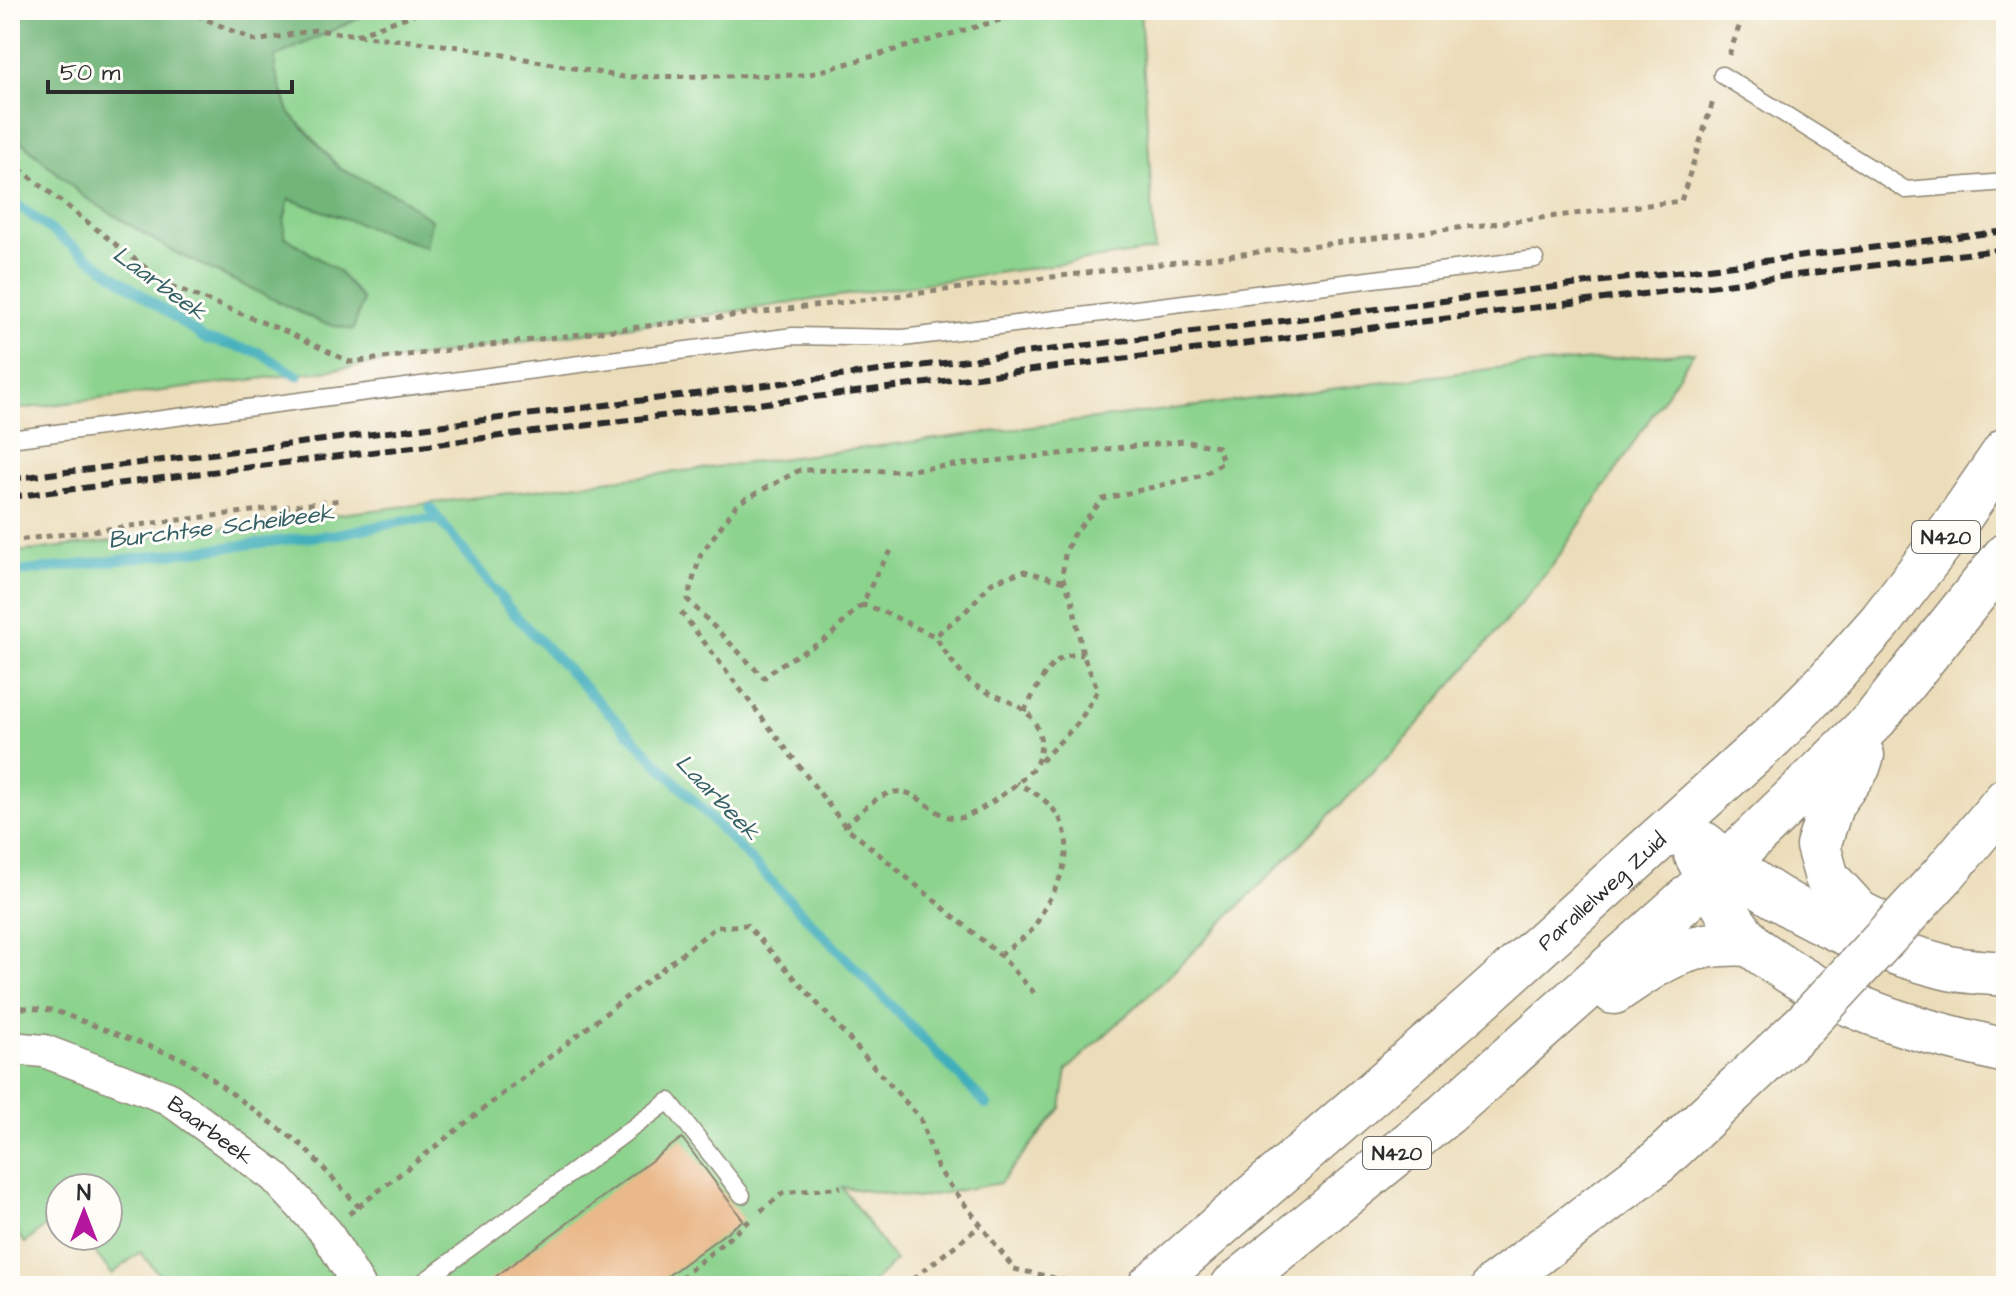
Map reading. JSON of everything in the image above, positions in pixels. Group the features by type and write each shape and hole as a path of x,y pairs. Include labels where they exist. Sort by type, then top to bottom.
{"highway":[{"name":"Parallelweg Zuid","path":"1150,1286 1471,1008 1773,736 1881,621 1951,530 2006,450"},
{"name":"N420","path":"1233,1286 1446,1114 1556,1016 1875,719 2006,555"},
{"path":"1716,864 1717,824 1863,673 1881,621"},
{"path":"1875,719 1858,767 1832,803 1818,846 1827,878 1859,913 1911,939 1947,968"},
{"path":"1494,1286 1658,1162 1805,1024 1943,875 2006,800"},
{"path":"1679,821 1716,864 1751,944 1808,984 1862,1010 1912,1029 2006,1051"},
{"path":"1716,864 1851,935 1947,968 2006,974"},
{"path":"1556,1016 1594,1005 1638,976 1689,949 1703,944 1751,944"}],"street":[{"name":"Baarbeek","path":"10,1048 44,1051 168,1098 275,1177 326,1232 359,1286"}],"lane":[{"path":"1722,75 1906,190 2006,182"},
{"path":"10,439 793,336 903,338 1535,259"},
{"path":"418,1286 669,1101 742,1195"}],"path":[{"path":"10,12 48,10"},
{"path":"137,10 189,12 256,41 315,30 460,47 623,77 807,75 1035,10"},
{"path":"355,35 426,10"},
{"path":"10,161 166,284 287,332 350,362 1681,201 1706,118"},
{"path":"845,826 878,798 894,792 909,793 940,816 962,818 984,807 1037,765 1079,722 1098,690 1083,655 1072,599 1062,577 1065,554 1073,535 1103,499 1204,475 1223,462 1218,447 1183,441 899,471 800,470 738,503 701,554 687,599 764,678 786,659 826,639 862,605 891,551"},
{"path":"10,541 341,500"},
{"path":"935,636 965,612 992,582 1024,571 1065,583"},
{"path":"862,605 882,610 906,625 935,636 967,679 983,691 1007,700 1024,711 1037,725 1042,745 1037,765"},
{"path":"681,612 845,826 1000,955 1038,997"},
{"path":"1024,711 1055,660 1071,653 1083,655"},
{"path":"1000,955 1031,931 1058,886 1069,843 1054,808 1034,791 1016,783"},
{"path":"359,1207 716,927 747,925 920,1118 938,1169 1014,1269 1091,1286"},
{"path":"671,1286 783,1193 841,1187"},
{"path":"904,1286 980,1226"}],"green space":[{"path":"10,10 376,10 275,57 275,70 289,112 340,169 400,197 431,220 426,247 289,199 284,236 339,272 363,300 353,330 320,322 171,250 83,196 10,131"},
{"path":"376,10 1140,10 1155,250 323,371 10,410 10,131 83,196 171,250 320,322 353,330 339,272 284,236 289,199 425,247 431,220 400,197 340,169 289,112 275,70 274,57"},
{"path":"1694,352 1553,565 1406,739 1168,977 1067,1070 1061,1108 1000,1183 916,1198 842,1187 895,1261 869,1286 169,1286 140,1252 112,1274 95,1252 124,1252 124,1172 44,1172 44,1228 25,1243 10,1224 10,553 1505,367"}],"building":[{"path":"682,1138 743,1220 654,1286 483,1286"}],"waterway":[{"name":"Laarbeek","path":"10,199 205,339 258,352 298,376"},
{"name":"Laarbeek","path":"430,508 513,613 987,1105"},
{"name":"Burchtse Scheibeek","path":"10,573 337,534 410,520 437,520"}],"railway":[{"path":"10,479 2006,231"},
{"path":"10,497 2006,249"}]}
